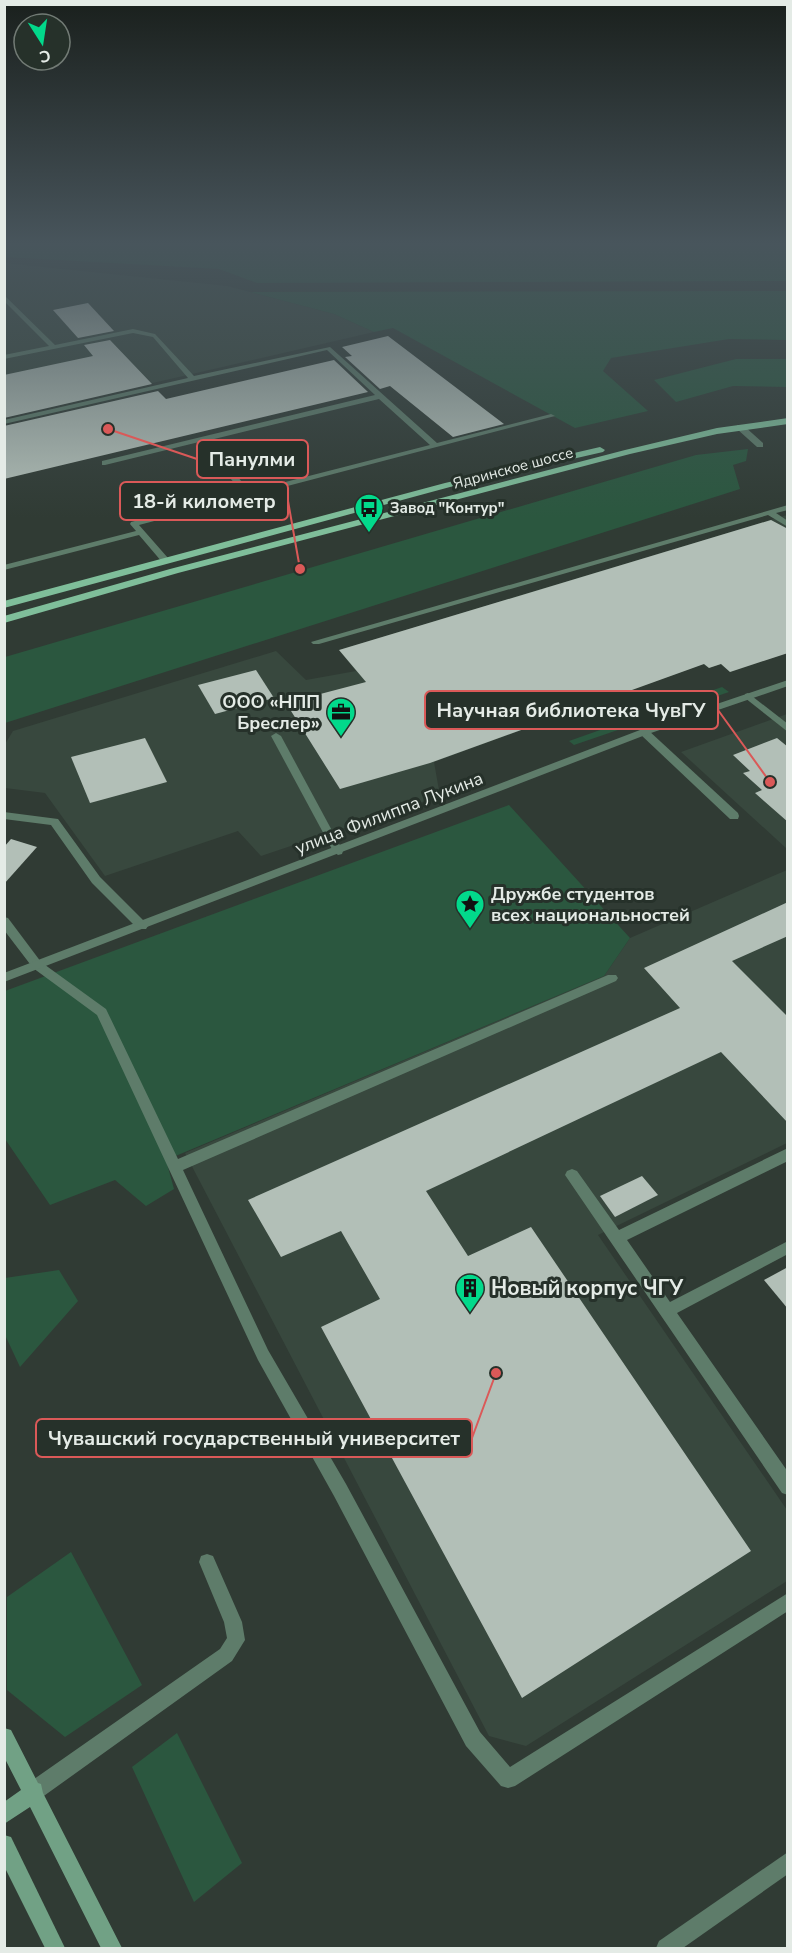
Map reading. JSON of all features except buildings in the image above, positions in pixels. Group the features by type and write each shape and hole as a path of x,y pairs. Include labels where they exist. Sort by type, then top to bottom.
{"main road":[{"name":"Ядринское шоссе","path":"4,605 448,485 703,425 788,413"},
{"name":"Ядринское шоссе","path":"4,620 174,571 628,452 740,427 788,421"},
{"path":"165,560 174,571"},
{"path":"4,1737 34,1791 112,1948"},
{"path":"4,1815 34,1791"},
{"path":"4,1844 55,1948"}],"street":[{"path":"43,335 54,346"},
{"path":"4,357 111,335"},
{"path":"151,335 155,336 193,379"},
{"path":"4,422 328,348 435,446"},
{"path":"105,463 381,396"},
{"path":"165,560 134,524 551,416"},
{"path":"740,427 760,445"},
{"path":"201,440 249,495"},
{"path":"316,642 788,507"},
{"path":"770,513 788,525"},
{"path":"4,568 141,532"},
{"name":"улица Филиппа Лукина","path":"4,978 644,732 788,683"},
{"path":"748,696 788,729"},
{"path":"644,732 734,816"},
{"path":"276,736 338,851"},
{"path":"4,815 54,822 96,880 142,926"},
{"path":"4,921 37,965 102,1012 263,1355 340,1490 473,1739 508,1779 788,1601"},
{"path":"176,1167 612,978"},
{"path":"617,1238 788,1154"},
{"path":"572,1175 788,1487"},
{"path":"667,1311 788,1247"},
{"path":"34,1791 226,1655 236,1640 233,1622 207,1562"},
{"path":"666,1948 788,1862"}],"shaded area":[{"path":"4,335 360,335 5,417"},
{"path":"787,515 787,653 730,672 721,664 709,668 703,664 434,762 440,796 261,856 238,831 105,876 45,793 5,788 5,744 13,731 276,651 306,680 356,671 339,650"},
{"path":"787,714 787,849 681,752"},
{"path":"787,870 787,1143 598,1235 787,1510 787,1581 526,1746 489,1736 185,1153 604,976 630,938"}],"green space":[{"path":"406,335 787,335 787,340 729,339 611,358 603,371 648,411 575,428"},
{"path":"736,359 787,359 787,387 733,386 676,402 654,380"},
{"path":"748,449 746,461 733,465 740,489 5,723 5,657 696,455"},
{"path":"722,687 729,692 574,745 569,741"},
{"path":"509,805 630,938 604,976 166,1160 174,1189 146,1206 115,1180 50,1205 5,1139 5,991"},
{"path":"59,1270 78,1301 20,1367 5,1335 5,1278"},
{"path":"71,1552 142,1685 65,1737 7,1690 7,1597"},
{"path":"177,1733 242,1863 194,1902 132,1767"}],"place":[{"name":"Панулми","path":"108,429"},
{"name":"Завод \"Контур\"","path":"369,534"},
{"name":"18-й километр","path":"300,569"},
{"name":"ООО «НПП Бреслер»","path":"341,738"},
{"name":"Научная библиотека ЧувГУ","path":"770,782"},
{"name":"Дружбе студентов всех национальностей","path":"470,930"},
{"name":"Новый корпус ЧГУ","path":"470,1314"},
{"name":"Чувашский государственный университет","path":"496,1373"}]}
